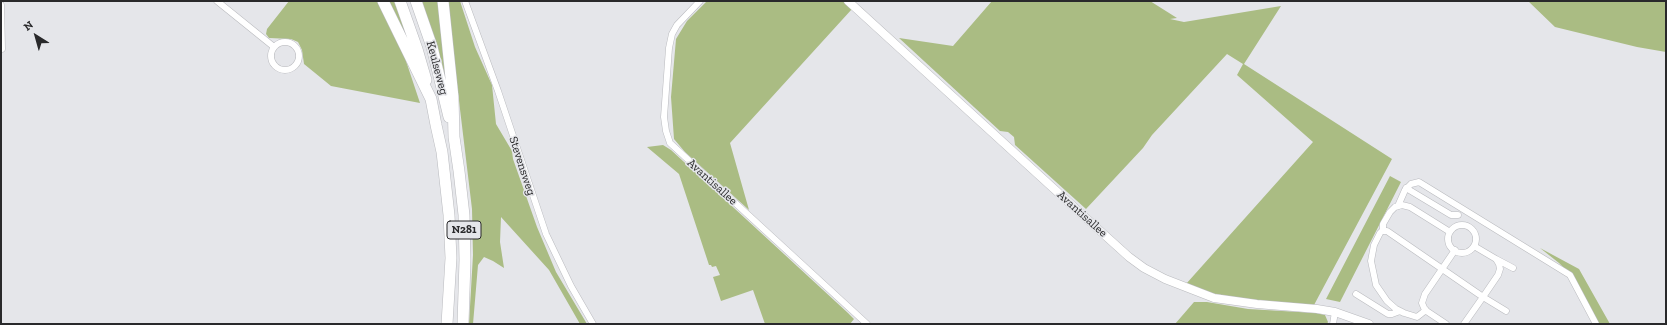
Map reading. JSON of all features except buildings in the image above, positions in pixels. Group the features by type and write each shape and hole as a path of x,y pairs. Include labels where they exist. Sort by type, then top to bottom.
{"highway":[{"name":"N281","path":"383,1 431,99 442,152 448,215 450,258 447,324"},
{"name":"Keulseweg","path":"400,1 417,49 431,99"},
{"name":"Keulseweg","path":"416,1 432,47 454,137"},
{"name":"N281","path":"443,1 453,97 454,137 464,215 465,260 463,324"}],"street":[{"path":"217,1 274,47"},
{"name":"Stevensweg","path":"465,1 494,78 546,234 571,286 593,324"},
{"name":"Avantisallee","path":"700,1 677,25 672,34 669,48 664,117 670,143 867,324"},
{"name":"Avantisallee","path":"848,1 1098,229 1144,268 1165,280 1214,298 1335,312 1369,324"},
{"path":"1,5 2,49"},
{"path":"283,42 293,44 299,55 296,65 287,70 275,66 271,57 274,47 283,42"},
{"path":"1426,310 1417,317 1400,311 1387,301 1380,293 1376,285 1372,273 1371,261 1374,245 1380,233 1383,231 1383,224 1390,212 1398,206 1406,188 1411,184 1419,182 1570,275 1596,324"},
{"path":"1406,188 1451,215 1458,215"},
{"path":"1398,206 1410,207 1450,232"},
{"path":"1461,225 1458,215 1462,208"},
{"path":"1461,225 1469,227 1473,230 1476,241 1474,246 1465,252 1455,250 1449,242 1450,232 1454,228 1461,225"},
{"path":"1383,231 1387,231 1483,297 1506,311"},
{"path":"1474,246 1510,266 1500,269"},
{"path":"1446,324 1426,310 1422,303 1422,298 1455,250"},
{"path":"1466,323 1498,275 1500,269 1496,259"},
{"path":"1356,294 1388,314 1400,311"},
{"path":"1333,324 1335,312"}],"green space":[{"path":"289,1 379,1 399,40 420,103 331,86 304,64 302,50 298,42 291,39 269,38 266,34 267,29"},
{"path":"386,1 394,1 411,46"},
{"path":"422,1 441,1 449,89 440,58"},
{"path":"447,1 460,1 475,47 492,85 496,124 512,151 513,159 537,227 556,272 587,324 580,324 549,270 501,217 500,242 504,268 484,257 478,265 473,324 469,324 473,255 472,209"},
{"path":"707,1 843,1 852,9 730,143 749,210 685,152 674,139 671,97 676,39 687,21"},
{"path":"992,1 1150,1 1177,18 1170,19 1184,22 1281,6 1244,64 1392,159 1314,305 1249,300 1210,293 1186,284 1313,142 1237,75 1243,64 1227,54 1086,209 1015,145 1014,137 1008,132 1000,131 899,38 953,46"},
{"path":"1528,1 1666,1 1666,52 1637,47 1555,27"},
{"path":"663,145 671,150 848,313 854,319 850,324 765,324 753,290 721,301 713,277 720,275 716,266 712,267 709,265 679,174 647,147"},
{"path":"1390,176 1401,182 1340,302 1326,299"},
{"path":"1540,248 1579,269 1610,324 1598,324 1575,279 1559,263"},
{"path":"1194,302 1207,302 1248,309 1316,313 1325,315 1328,322 1327,324 1175,324"}]}
